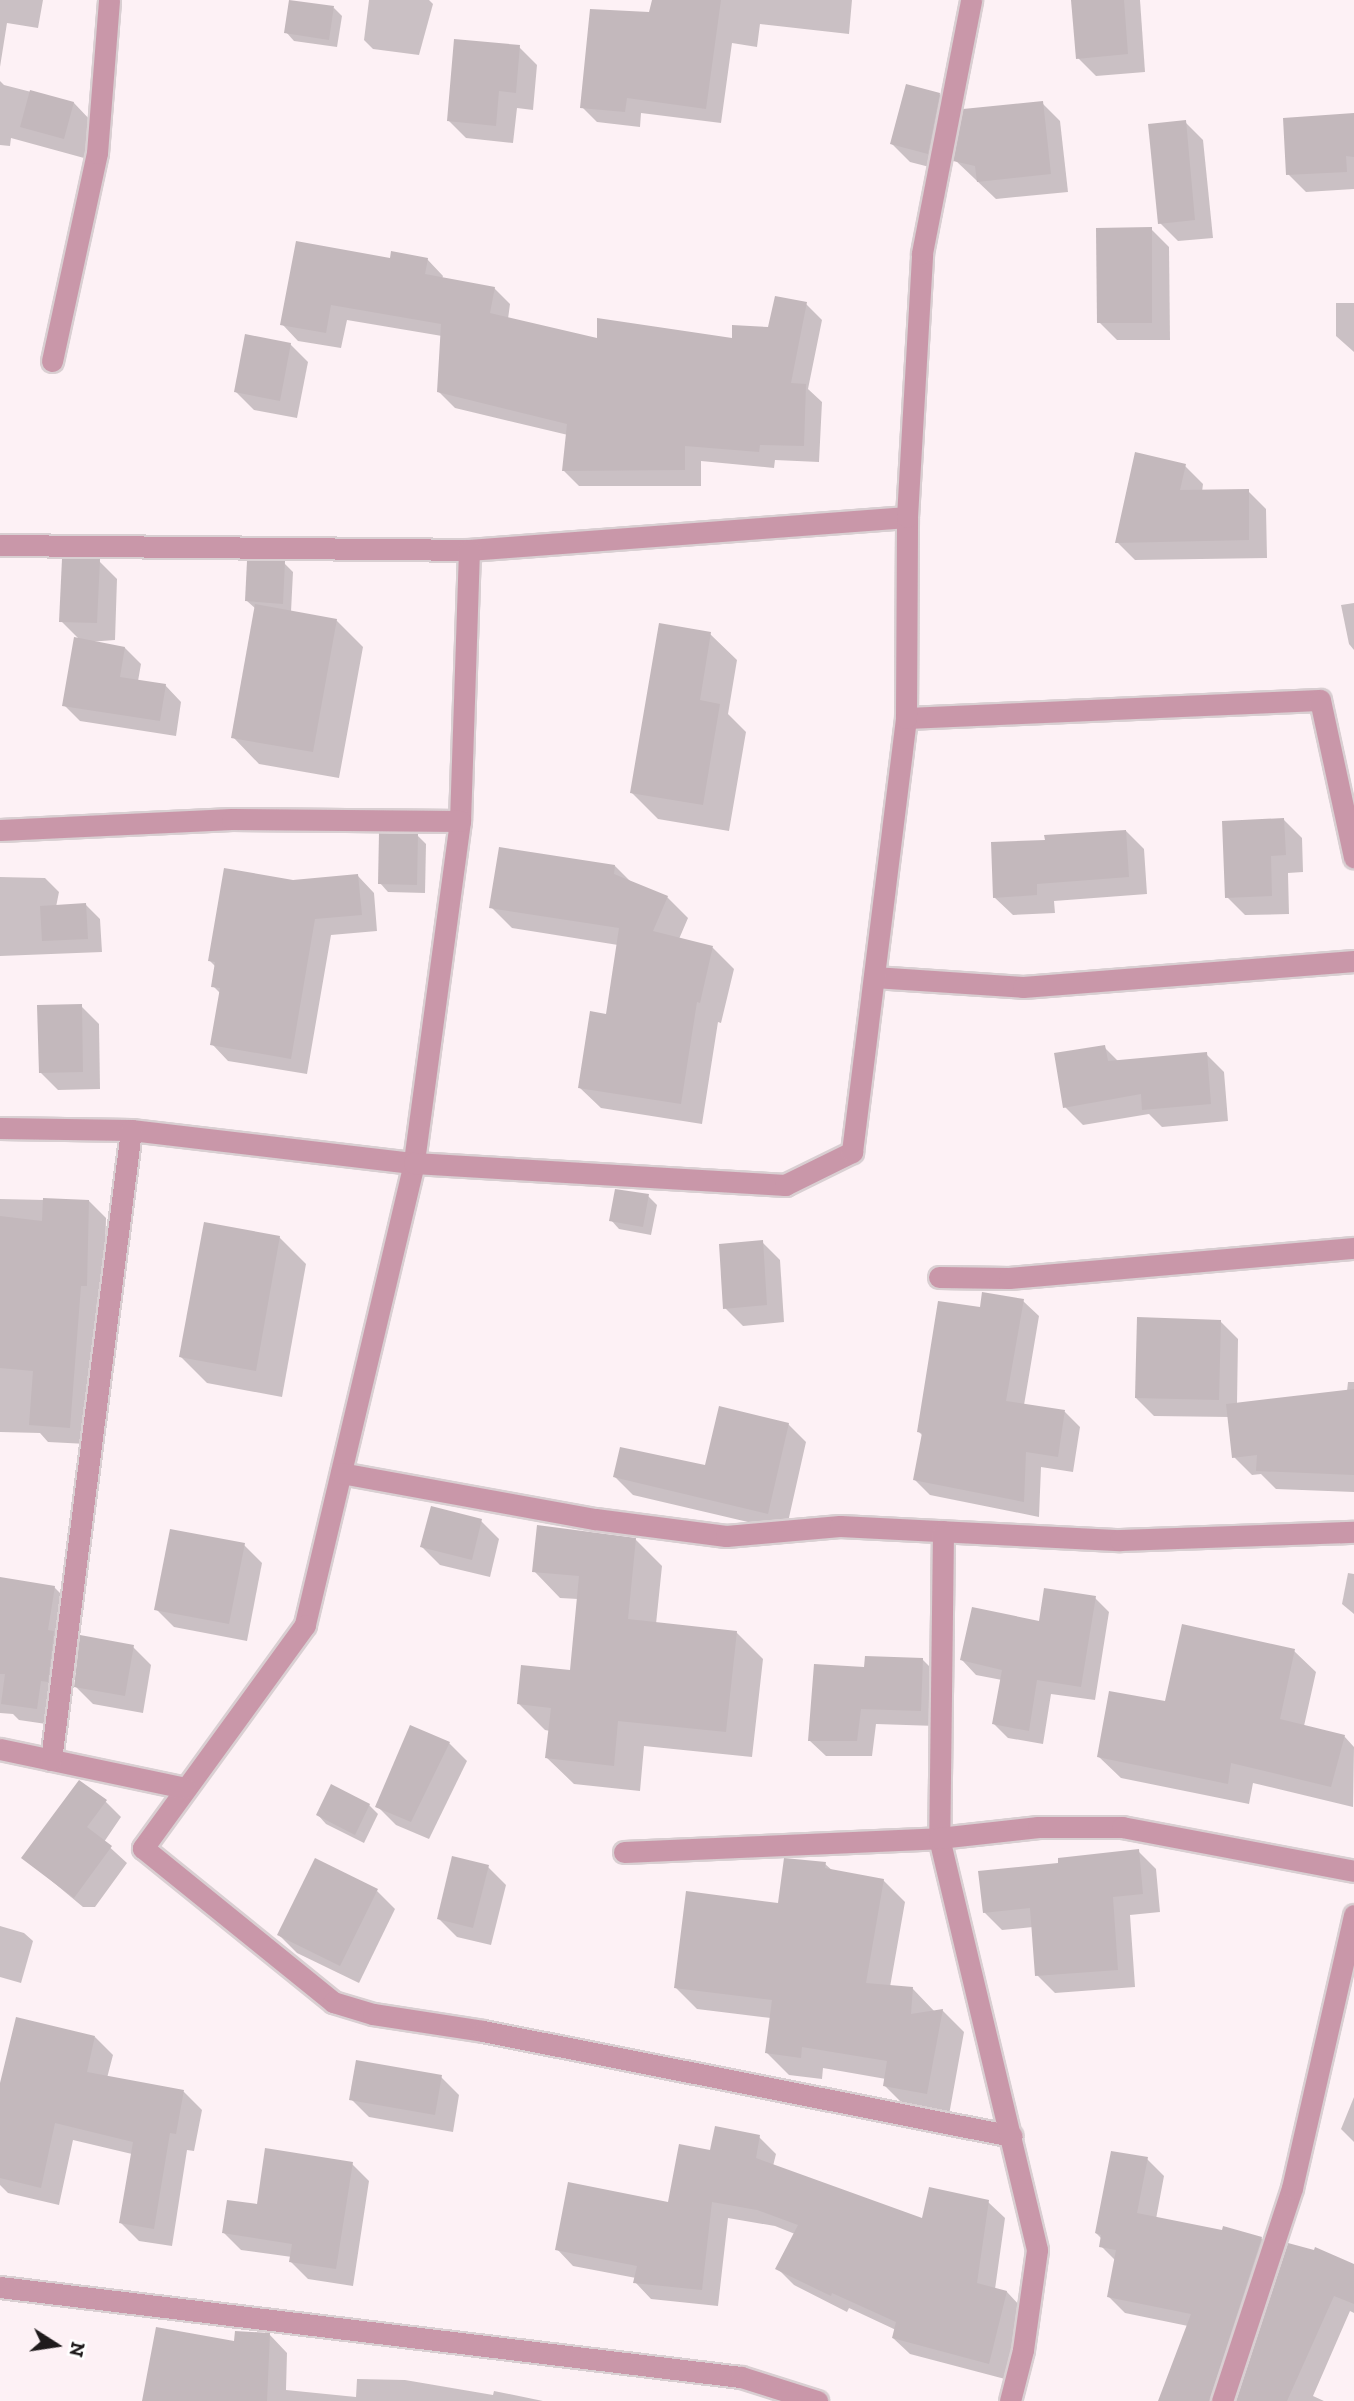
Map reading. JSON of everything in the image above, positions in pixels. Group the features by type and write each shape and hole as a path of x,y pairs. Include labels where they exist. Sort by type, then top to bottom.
{"street":[{"path":"52,361 97,153 109,0"},
{"path":"0,1128 131,1130 414,1163 785,1185 852,1152 906,719 907,517 922,254 971,0"},
{"path":"0,545 469,550 907,517"},
{"path":"469,550 460,821 414,1163 305,1625 143,1848 333,2002 373,2014 483,2031 1012,2136"},
{"path":"906,719 1320,700 1354,856"},
{"path":"0,830 232,819 460,821"},
{"path":"874,977 1023,987 1354,961"},
{"path":"51,1760 131,1130"},
{"path":"939,1277 1009,1278 1354,1248"},
{"path":"341,1473 595,1519 726,1536 840,1526 1120,1540 1354,1532"},
{"path":"943,1531 939,1838 1037,2250 1023,2350 1010,2401"},
{"path":"0,1749 185,1788"},
{"path":"624,1852 939,1838 1038,1827 1122,1827 1354,1871"},
{"path":"1222,2401 1292,2188 1354,1915"},
{"path":"0,2287 741,2377 791,2397 817,2401"}],"building":[{"path":"289,0 334,6 329,40 284,33"},
{"path":"652,0 721,0 706,109 627,98 625,112 580,108 590,9 649,12"},
{"path":"1071,0 1124,0 1128,54 1076,59"},
{"path":"454,39 520,45 516,93 499,91 496,126 447,121"},
{"path":"906,84 940,93 928,154 890,144"},
{"path":"30,90 74,102 64,139 20,127"},
{"path":"1043,101 1051,174 977,182 975,166 953,161 963,109"},
{"path":"1354,113 1354,157 1346,156 1347,172 1286,175 1283,118"},
{"path":"1186,120 1195,220 1158,224 1148,124"},
{"path":"1152,227 1152,323 1097,323 1096,228"},
{"path":"296,241 390,258 391,251 428,258 425,274 495,287 490,313 597,338 597,318 732,338 732,325 768,327 775,296 807,302 791,383 806,384 804,446 760,445 759,452 685,446 685,470 562,471 567,424 437,392 441,324 331,305 326,333 280,325"},
{"path":"245,334 291,343 280,401 234,392"},
{"path":"1135,452 1186,464 1180,490 1249,489 1249,540 1115,543"},
{"path":"62,559 100,559 97,623 59,622"},
{"path":"247,561 285,561 283,604 245,601"},
{"path":"255,604 337,619 313,752 231,738"},
{"path":"659,623 711,632 700,700 720,704 703,805 630,793"},
{"path":"74,637 125,647 120,677 166,684 160,721 62,706"},
{"path":"1284,818 1286,855 1271,856 1272,896 1225,898 1222,821"},
{"path":"1126,830 1129,877 1037,884 1037,895 993,898 991,842 1045,840 1044,835"},
{"path":"379,833 418,834 417,885 378,884"},
{"path":"499,847 615,865 614,874 668,896 653,931 713,946 700,1003 697,1002 681,1104 578,1088 590,1011 606,1014 619,928 489,908"},
{"path":"224,868 293,880 358,874 362,915 315,919 291,1059 210,1045 220,988 211,987 215,962 208,961"},
{"path":"86,903 88,939 42,941 40,906"},
{"path":"82,1004 83,1072 39,1073 37,1005"},
{"path":"1105,1045 1108,1061 1207,1052 1211,1104 1142,1110 1141,1094 1063,1108 1054,1053"},
{"path":"615,1189 649,1194 643,1227 609,1221"},
{"path":"43,1198 89,1200 87,1286 81,1286 70,1428 29,1425 33,1371 0,1368 0,1216 42,1221"},
{"path":"204,1222 280,1236 256,1371 179,1357"},
{"path":"763,1240 767,1305 723,1309 719,1244"},
{"path":"982,1292 1024,1299 1006,1401 1065,1410 1058,1457 1026,1452 1024,1502 913,1480 922,1433 917,1432 938,1301 980,1307"},
{"path":"1137,1317 1221,1320 1219,1400 1135,1398"},
{"path":"1354,1389 1354,1475 1256,1471 1257,1455 1232,1458 1226,1404"},
{"path":"719,1406 789,1423 768,1514 613,1477 620,1447 705,1465"},
{"path":"431,1506 482,1519 472,1560 420,1547"},
{"path":"537,1525 636,1538 628,1619 737,1631 726,1732 618,1721 614,1766 545,1758 551,1708 517,1704 521,1665 570,1670 579,1576 532,1572"},
{"path":"170,1529 245,1543 229,1624 154,1610"},
{"path":"0,1577 55,1586 48,1630 54,1631 48,1682 41,1681 37,1709 1,1704 5,1674 0,1674"},
{"path":"1044,1588 1096,1596 1081,1687 1037,1680 1029,1731 992,1724 1002,1670 960,1660 972,1607 1039,1621"},
{"path":"1182,1624 1295,1649 1280,1719 1345,1735 1331,1787 1231,1763 1228,1784 1097,1757 1109,1691 1165,1701"},
{"path":"80,1635 134,1645 125,1696 74,1687"},
{"path":"865,1656 923,1658 921,1711 861,1709 857,1741 808,1741 814,1664 864,1667"},
{"path":"410,1725 450,1742 411,1822 375,1807"},
{"path":"79,1780 107,1800 87,1827 112,1846 74,1898 21,1858"},
{"path":"331,1784 370,1804 355,1835 316,1815"},
{"path":"1139,1849 1143,1894 1113,1897 1118,1970 1035,1976 1030,1908 983,1913 978,1871 1058,1863 1058,1858"},
{"path":"452,1856 489,1865 473,1928 437,1919"},
{"path":"315,1858 378,1889 340,1966 277,1935"},
{"path":"784,1858 826,1862 825,1868 884,1879 866,1983 913,1987 911,2014 943,2009 927,2094 883,2086 887,2061 802,2047 801,2058 765,2053 772,2000 674,1988 686,1891 778,1903"},
{"path":"16,2017 95,2036 87,2072 184,2090 176,2134 170,2133 154,2229 119,2223 133,2142 55,2123 41,2188 0,2178 0,2083"},
{"path":"356,2060 442,2075 435,2115 349,2100"},
{"path":"715,2126 760,2135 756,2158 922,2218 929,2187 989,2200 977,2283 1007,2291 989,2364 892,2338 896,2322 832,2293 831,2296 775,2269 798,2225 757,2210 712,2202 702,2290 633,2283 637,2266 555,2250 568,2182 668,2202 679,2144 710,2150"},
{"path":"265,2148 353,2162 336,2269 289,2262 292,2244 222,2233 227,2200 257,2204"},
{"path":"1111,2151 1148,2157 1137,2213 1222,2230 1223,2226 1262,2237 1209,2401 1158,2401 1191,2314 1107,2297 1116,2250 1099,2247 1101,2235 1095,2233"},
{"path":"1288,2243 1314,2250 1315,2247 1354,2264 1354,2304 1334,2296 1287,2401 1236,2401"},
{"path":"156,2327 234,2341 235,2331 270,2333 267,2401 142,2401"}]}
